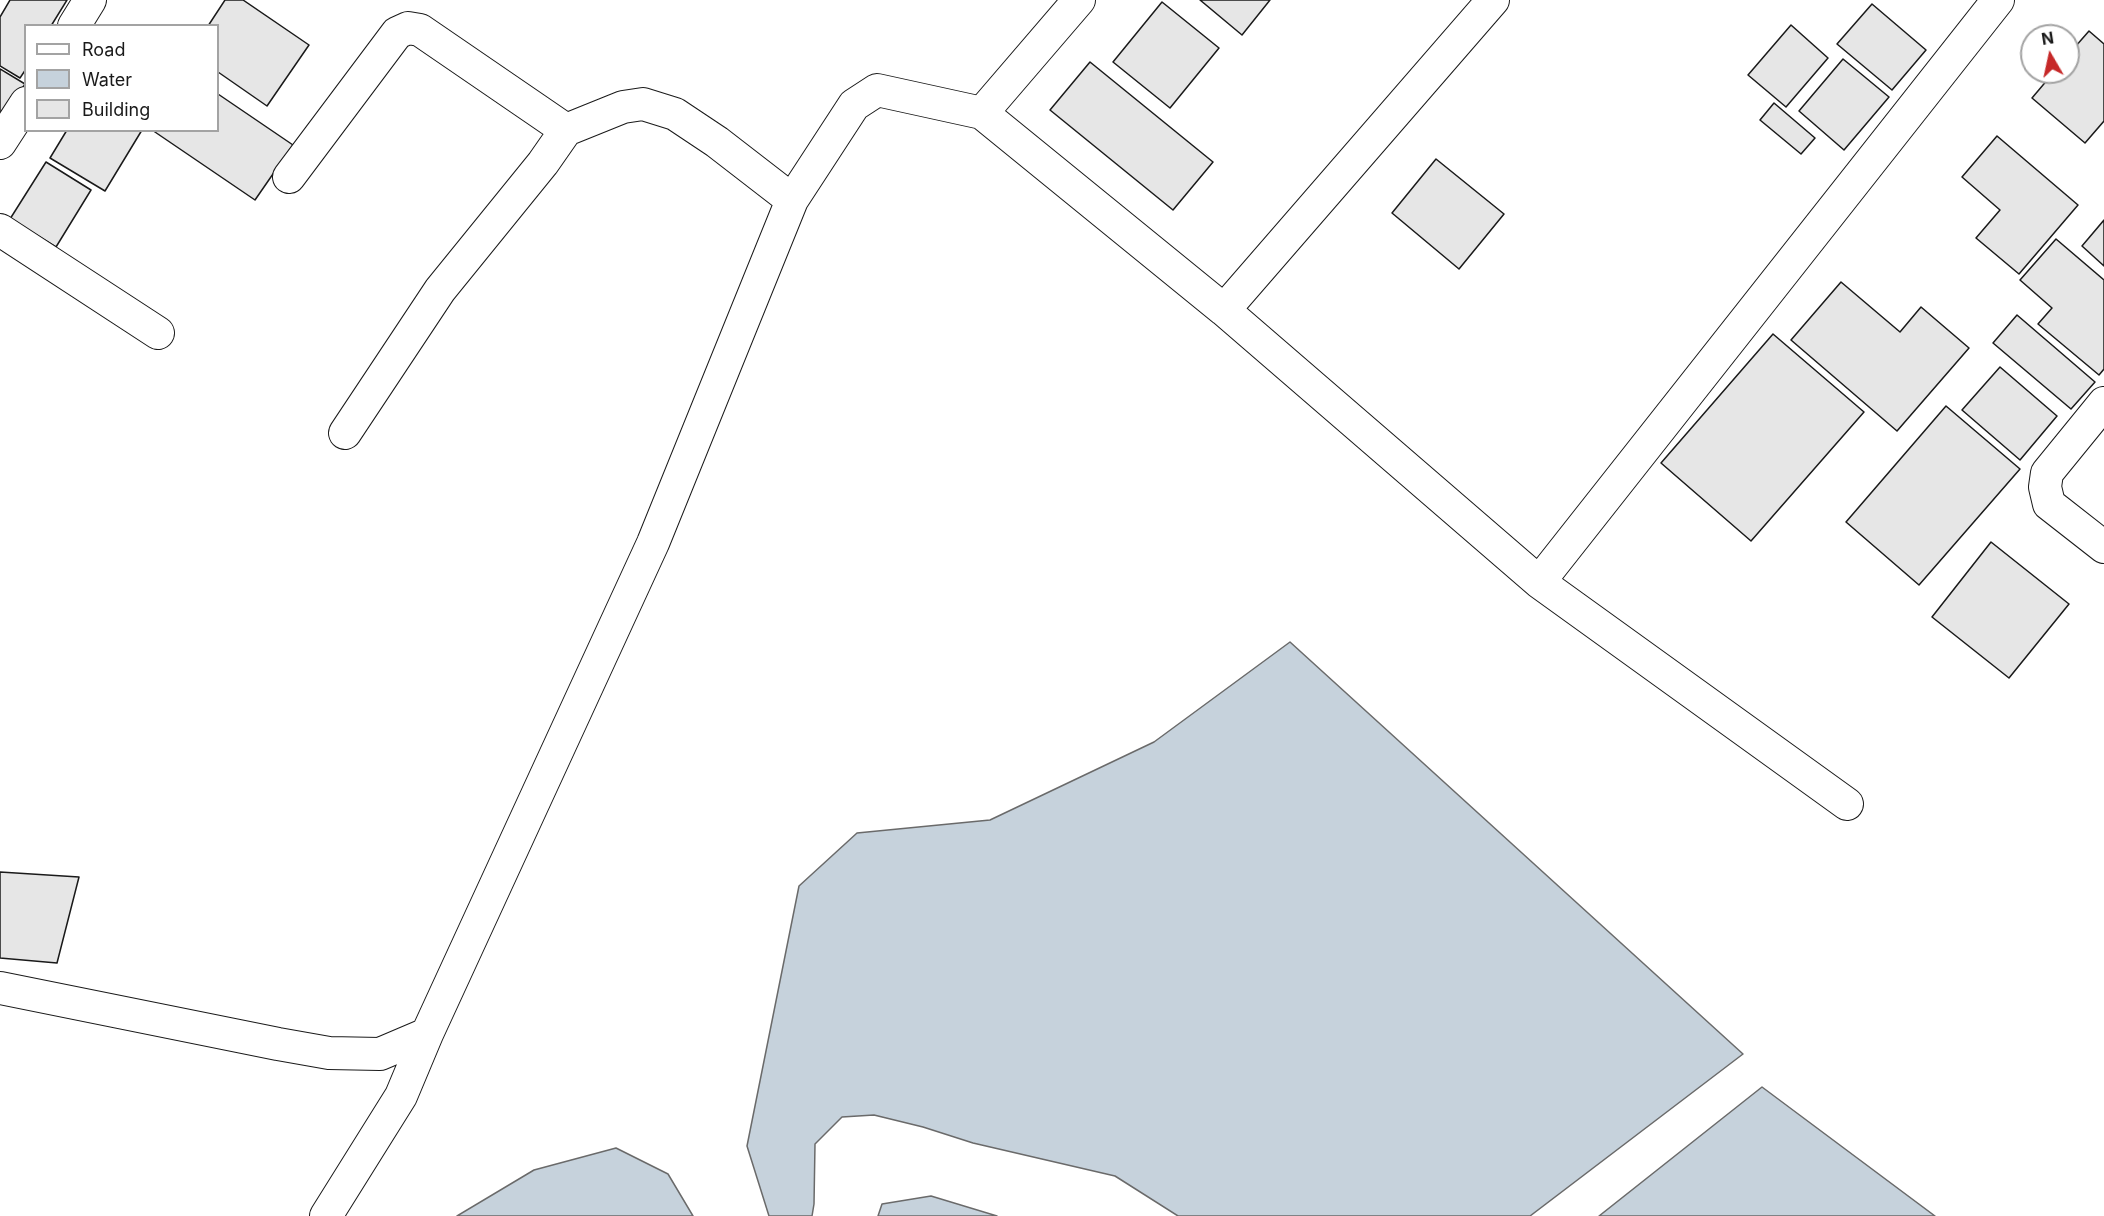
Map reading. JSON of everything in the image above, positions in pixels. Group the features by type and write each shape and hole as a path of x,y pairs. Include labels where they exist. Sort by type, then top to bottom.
{"street":[{"path":"75,24 90,0"},
{"path":"982,113 1079,0"},
{"path":"1224,310 1493,0"},
{"path":"1539,582 1998,0"},
{"path":"289,177 398,33 408,28 420,30 566,130"},
{"path":"326,1216 401,1096 427,1034 653,543 792,200 854,105 877,90 982,113 1224,310 1539,582 1847,804"},
{"path":"345,433 440,290 543,163 566,130 623,106 643,104 664,110 675,114 717,142 792,200"},
{"path":"0,143 24,106"},
{"path":"0,230 158,333"},
{"path":"2104,403 2047,472 2045,487 2049,504 2104,547"},
{"path":"0,988 329,1053 380,1054 427,1034"}],"water":[{"path":"1290,642 1743,1054 1530,1216 1178,1216 1115,1176 973,1143 874,1115 842,1117 815,1144 812,1216 769,1216 747,1146 799,886 857,833 990,820 1154,742"},
{"path":"1762,1087 1935,1216 1599,1216"},
{"path":"616,1148 668,1174 693,1216 457,1216 534,1170"},
{"path":"931,1196 997,1216 878,1216 882,1204"}],"building":[{"path":"10,0 67,0 52,24 24,24 24,72 20,78 0,66 0,17"},
{"path":"225,0 243,0 309,45 267,106 219,73 219,24 209,24"},
{"path":"1200,0 1270,0 1242,35"},
{"path":"1162,2 1219,48 1170,108 1113,62"},
{"path":"1872,4 1926,50 1892,90 1837,44"},
{"path":"1791,25 1828,58 1786,107 1748,75"},
{"path":"2089,31 2104,44 2104,121 2085,143 2032,98 2044,84 2080,84 2080,41"},
{"path":"1843,59 1889,97 1844,150 1799,111"},
{"path":"1090,62 1213,162 1173,210 1050,110"},
{"path":"0,69 24,83 24,86 0,125"},
{"path":"219,95 293,145 255,200 155,132 219,132"},
{"path":"1774,103 1815,138 1801,154 1760,120"},
{"path":"66,132 141,132 105,191 50,158"},
{"path":"1997,136 2078,205 2019,274 1976,238 2000,210 1962,177"},
{"path":"1436,159 1504,214 1459,269 1392,213"},
{"path":"46,162 91,190 56,247 10,219"},
{"path":"2104,220 2104,266 2082,246"},
{"path":"2056,239 2104,280 2104,369 2099,375 2038,324 2052,308 2020,280"},
{"path":"1841,282 1900,332 1921,307 1969,348 1897,431 1791,340"},
{"path":"2017,315 2095,382 2071,409 1993,343"},
{"path":"1773,334 1864,412 1751,541 1661,463"},
{"path":"2000,367 2057,416 2020,460 1962,410"},
{"path":"1946,406 2020,469 1919,585 1846,522"},
{"path":"1991,542 2069,604 2009,678 1932,617"},
{"path":"0,872 79,877 57,963 0,958"}]}
